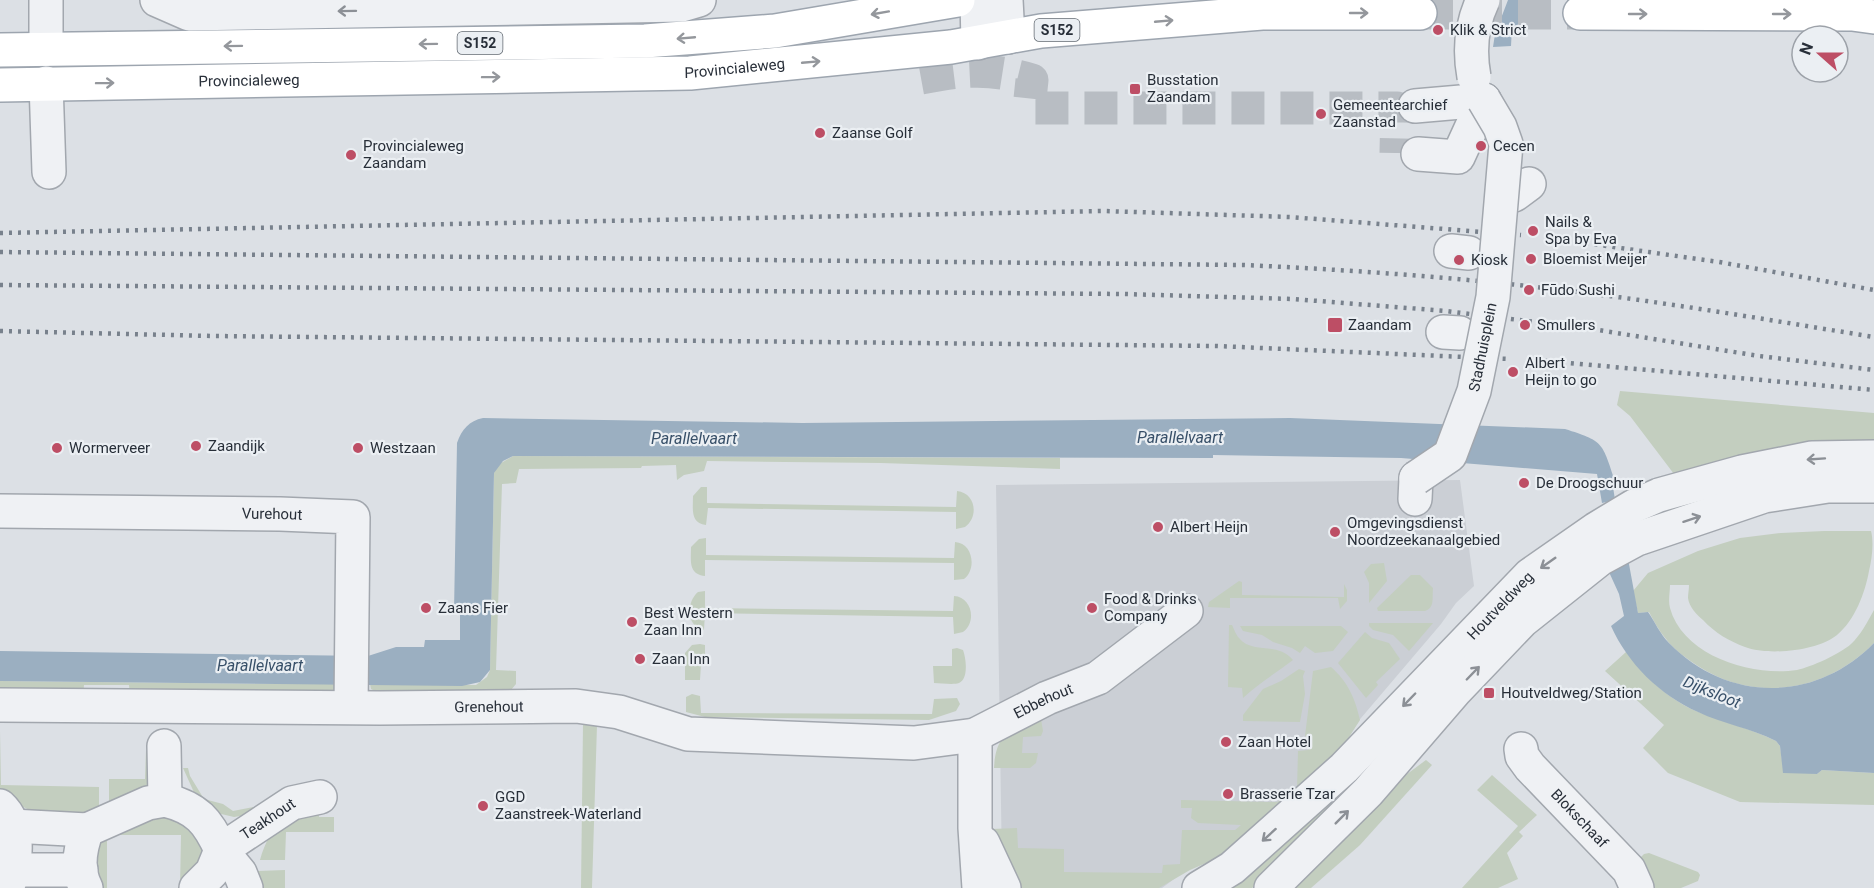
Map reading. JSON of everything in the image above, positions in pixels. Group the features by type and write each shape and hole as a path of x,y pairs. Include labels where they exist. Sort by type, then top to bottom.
{"main road":[{"name":"S152","path":"0,50 645,41 775,31 958,0"},
{"name":"Provincialeweg","path":"0,85 690,73 847,58 993,40 1041,31 1262,13 1420,13"},
{"path":"1580,14 1852,14 1874,17"},
{"path":"46,49 46,83"}],"street":[{"path":"46,0 46,49"},
{"path":"157,0 189,14 682,5 699,0"},
{"path":"977,0 993,40"},
{"path":"993,40 1006,0"},
{"name":"Stadhuisplein","path":"1415,489 1450,455 1474,391 1515,189 1506,144 1500,127 1474,77 1471,59 1472,37 1477,12 1483,0"},
{"path":"46,83 49,172"},
{"path":"1415,106 1484,100 1458,157 1418,154"},
{"name":"Houtveldweg","path":"1271,888 1368,792 1456,690 1634,506 1659,495 1742,472 1812,458 1874,458"},
{"name":"Houtveldweg","path":"1199,888 1232,868 1344,768 1530,575 1598,544 1637,539 1764,496 1828,486 1874,486"},
{"name":"Vurehout","path":"0,511 280,513 353,517 352,700"},
{"name":"Ebbehout","path":"975,735 1047,698 1098,678 1186,611"},
{"name":"Grenehout","path":"0,705 352,700 576,706 619,712 688,734 914,743 975,735"},
{"path":"975,735 975,828 979,888"},
{"path":"164,746 165,800"},
{"name":"Blokschaaf","path":"1521,749 1522,756 1530,767 1629,870 1637,888"},
{"name":"Teakhout","path":"196,888 212,872 221,850 292,803 320,797"},
{"path":"6,816 87,830 148,803 165,800 191,809 204,819 221,850 240,873 246,888"},
{"path":"6,816 15,837 9,879 83,879 80,848 87,830"},
{"path":"966,888 975,828"},
{"path":"975,828 1004,888"}],"shaded area":[{"path":"1460,480 1474,586 1456,603 1441,624 1310,778 1162,888 1031,888 1002,867 996,485"}],"green space":[{"path":"1620,391 1874,413 1874,446 1677,478 1630,416 1617,405"},
{"path":"513,456 1060,458 1060,469 881,463 707,461 704,471 684,475 677,480 676,465 642,466 641,468 519,469 516,483 502,484 496,670 516,671 516,684 511,690 498,692 375,691 371,689 370,684 476,685 487,677 490,670 494,473 496,466"},
{"path":"701,487 707,487 707,503 956,507 957,491 968,496 972,501 974,512 965,527 956,529 956,512 708,508 706,525 697,521 693,510 693,496"},
{"path":"1824,531 1871,531 1872,540 1870,566 1858,606 1849,622 1829,640 1818,645 1793,650 1755,650 1722,636 1698,616 1688,598 1689,585 1670,585 1669,602 1677,625 1704,651 1740,666 1779,671 1797,670 1810,666 1846,648 1858,637 1874,610 1874,643 1835,672 1790,687 1767,688 1743,685 1720,678 1689,660 1669,643 1649,612 1638,613 1633,591 1648,573 1698,551 1740,538"},
{"path":"706,538 706,555 954,558 955,542 966,547 972,563 964,579 954,580 954,563 705,560 705,576 693,569 691,547 699,539"},
{"path":"1384,563 1387,581 1369,603 1369,583 1364,572 1371,564"},
{"path":"1411,575 1420,575 1433,588 1430,608 1425,611 1378,611 1377,608"},
{"path":"1239,581 1242,582 1242,595 1344,597 1344,584 1347,590 1347,601 1340,609 1338,598 1230,598 1230,608 1208,607 1209,602"},
{"path":"705,591 705,608 953,611 954,596 965,601 971,616 967,628 963,632 954,634 953,617 705,613 704,630 694,624 690,608 694,596 698,592"},
{"path":"1369,623 1433,623 1409,651 1393,635 1373,630"},
{"path":"1229,625 1232,625 1238,637 1245,643 1280,651 1293,660 1243,698 1242,688 1228,687"},
{"path":"1240,626 1341,626 1348,632 1333,651 1315,653 1305,646 1300,653 1262,635 1243,631"},
{"path":"1365,632 1372,638 1389,643 1400,659 1376,682 1378,685 1366,698 1338,663"},
{"path":"1489,643 1288,859 1252,888 1227,888"},
{"path":"692,645 705,645 705,664 701,664 700,680 685,680 685,653"},
{"path":"952,649 963,650 965,658 966,668 962,681 954,684 934,683 933,666 952,666"},
{"path":"1626,652 1650,679 1679,702 1701,713 1776,741 1780,746 1783,767 1817,774 1822,770 1874,773 1874,805 1740,802 1668,773 1643,748 1664,725 1605,671"},
{"path":"1331,667 1350,691 1360,720 1337,756 1236,850 1190,870 1159,888 1014,888 994,840 992,829 1017,828 1018,848 1064,849 1064,872 1162,873 1163,865 1180,864 1182,830 1235,830 1241,825 1198,823 1191,818 1192,808 1181,808 1181,800 1277,802 1294,792 1297,789 1298,751 1308,750 1309,737 1305,736 1313,671"},
{"path":"1299,669 1305,671 1303,676 1305,694 1300,722 1243,721 1243,715 1263,689"},
{"path":"0,681 337,683 336,689 331,691 130,696 129,685 84,685 83,696 0,695"},
{"path":"692,694 700,696 701,713 932,714 934,699 957,698 960,704 956,711 929,720 705,717 686,712 686,697"},
{"path":"1041,719 1043,731 1041,736 1023,737 1022,753 1038,753 1036,763 1030,768 994,768 998,747 1007,734"},
{"path":"583,724 597,725 592,888 581,888"},
{"path":"0,731 1,785 99,787 99,816 38,814 0,792"},
{"path":"146,750 150,777 143,791 109,813 109,779 145,779"},
{"path":"1426,760 1432,765 1360,845 1311,888 1289,888 1391,786"},
{"path":"183,768 188,768 190,776 204,799 223,804 233,811 258,806 247,815 234,817 217,813 197,799"},
{"path":"1492,775 1537,815 1519,832 1523,836 1507,853 1518,879 1498,888 1462,888 1518,826 1477,790"},
{"path":"319,811 319,817 334,817 334,832 286,832 285,860 260,860 264,847 274,830 288,821"},
{"path":"163,815 188,820 207,853 180,888 181,835 107,835 107,888 96,888 96,838"},
{"path":"1649,853 1698,872 1700,875 1698,881 1681,888 1651,888 1639,859"},
{"path":"285,870 285,888 258,888 258,871"}],"water":[{"path":"1508,0 1524,0 1524,3 1518,3 1518,27 1512,27 1511,46 1493,47 1495,34"},
{"name":"Parallelvaart","path":"483,418 802,423 1290,418 1565,429 1599,444 1607,457 1614,478 1612,480 1615,500 1602,503 1597,474 1401,458 1213,455 1213,458 513,456 503,461 494,473 490,670 480,682 462,686 0,681 0,651 368,656 396,647 424,647 425,640 460,640 460,613 454,612 457,443 467,426"},
{"name":"Dijksloot","path":"1624,537 1638,613 1648,612 1669,643 1692,663 1718,677 1744,685 1772,688 1799,685 1825,677 1851,663 1874,643 1874,773 1822,770 1817,774 1783,773 1780,746 1776,741 1698,712 1671,697 1647,677 1626,653 1611,626 1624,616 1619,594 1609,572"}],"tunnel":[{"path":"1420,13 1580,13"},
{"path":"921,78 976,71 1002,73 1032,80 1029,108 1397,108 1396,153"}],"railway":[{"path":"0,233 1104,211 1290,217 1521,235"},
{"path":"1550,238 1719,262 1874,290"},
{"path":"0,252 1243,265 1411,275 1536,287 1689,307 1874,337"},
{"path":"0,285 1124,294 1293,299 1446,311 1592,329 1759,356 1874,370"},
{"path":"0,331 213,336 1217,346 1510,359"},
{"path":"1535,360 1874,390"}],"place":[{"name":"Klik & Strict","path":"1438,30"},
{"name":"Busstation Zaandam","path":"1135,89"},
{"name":"Gemeentearchief Zaanstad","path":"1321,114"},
{"name":"Zaanse Golf","path":"820,133"},
{"name":"Cecen","path":"1481,146"},
{"name":"Provincialeweg Zaandam","path":"351,155"},
{"name":"Nails & Spa by Eva","path":"1533,231"},
{"name":"Bloemist Meijer","path":"1531,259"},
{"name":"Kiosk","path":"1459,260"},
{"name":"Fūdo Sushi","path":"1529,290"},
{"name":"Zaandam","path":"1335,325"},
{"name":"Smullers","path":"1525,325"},
{"name":"Albert Heijn to go","path":"1513,372"},
{"name":"Zaandijk","path":"196,446"},
{"name":"Wormerveer","path":"57,448"},
{"name":"Westzaan","path":"358,448"},
{"name":"De Droogschuur","path":"1524,483"},
{"name":"Albert Heijn","path":"1158,527"},
{"name":"Omgevingsdienst Noordzeekanaalgebied","path":"1335,532"},
{"name":"Zaans Fier","path":"426,608"},
{"name":"Food & Drinks Company","path":"1092,608"},
{"name":"Best Western Zaan Inn","path":"632,622"},
{"name":"Zaan Inn","path":"640,659"},
{"name":"Houtveldweg/Station","path":"1489,693"},
{"name":"Zaan Hotel","path":"1226,742"},
{"name":"Brasserie Tzar","path":"1228,794"},
{"name":"GGD Zaanstreek-Waterland","path":"483,806"}]}
